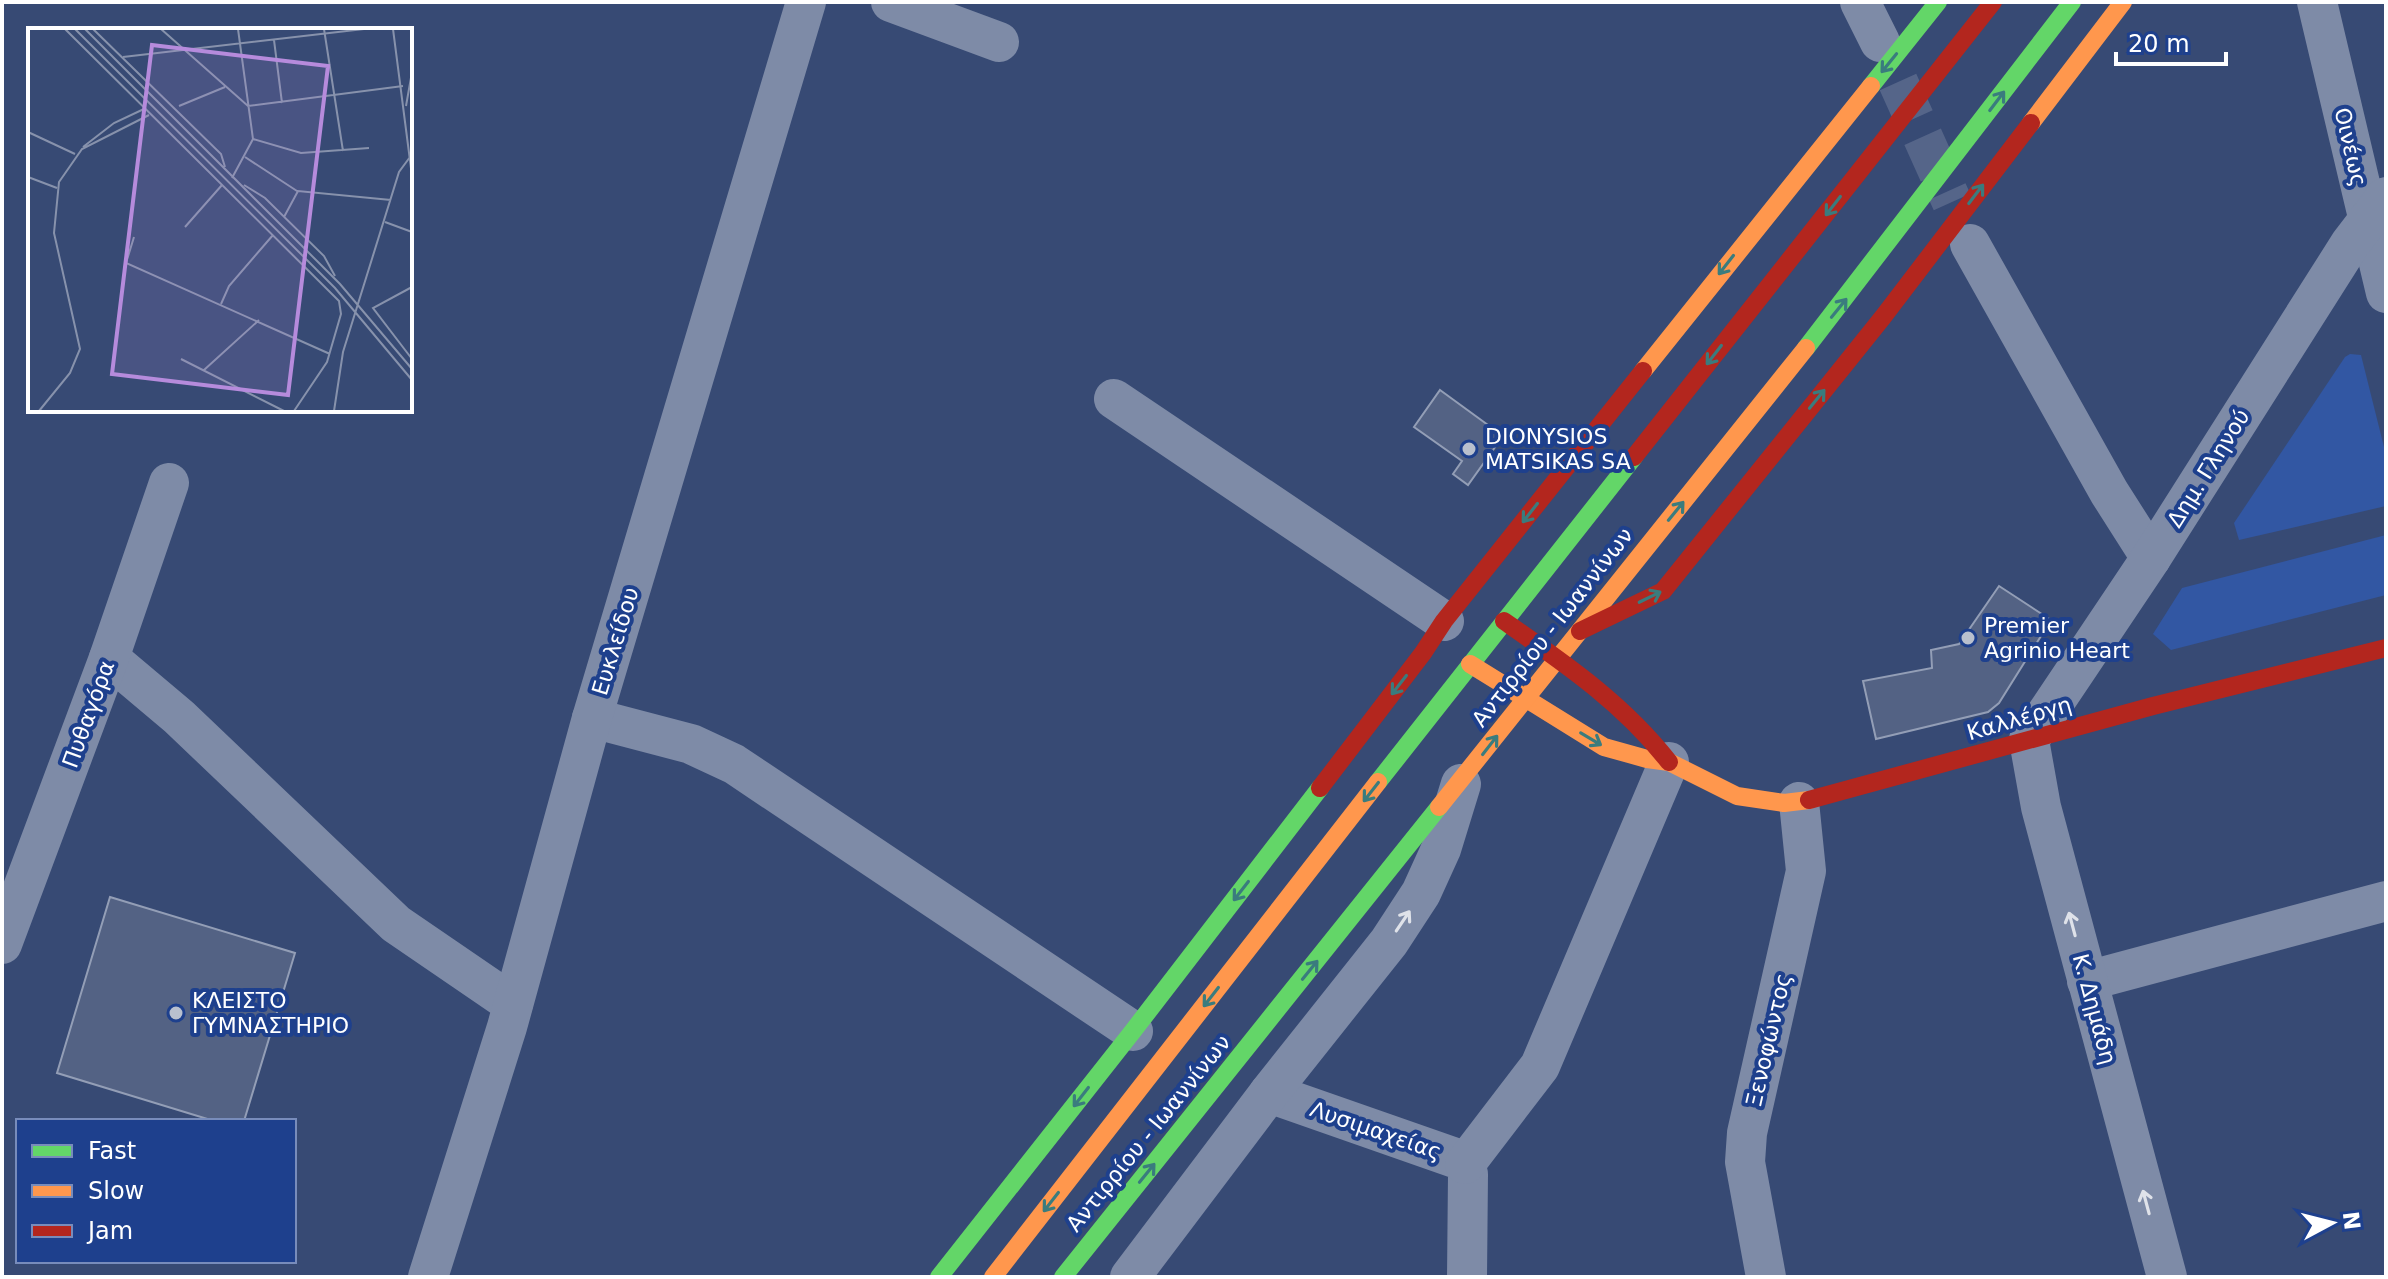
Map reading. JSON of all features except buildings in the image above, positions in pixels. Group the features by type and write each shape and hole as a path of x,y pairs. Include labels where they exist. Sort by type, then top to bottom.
{"main road":[{"name":"Αντιρρίου - Ιωαννίνων","path":"993,1277 1470,664 1993,2"},
{"name":"Αντιρρίου - Ιωαννίνων","path":"1063,1277 1851,292 2072,2"},
{"path":"1580,631 1663,591 1883,317 2123,2"},
{"path":"939,1277 1133,1031 1423,653 1444,621 1929,7"},
{"name":"Καλλέργη","path":"1504,621 1589,680 1624,709 1669,762"},
{"name":"Καλλέργη","path":"1470,664 1604,747 1669,762 1737,796 1772,803 1799,802 1860,788 2029,740 2386,648"}],"street":[{"path":"891,2 999,42"},
{"path":"1860,2 1880,42"},
{"name":"Οινέως","path":"2317,2 2377,208 2386,293"},
{"name":"Ευκλείδου","path":"428,1277 513,1004 592,718 806,4"},
{"name":"Δημ. Γληνού","path":"2029,740 2151,558 2342,257 2377,208"},
{"path":"1970,244 2109,492 2151,558"},
{"path":"1114,399 1444,621"},
{"name":"Πυθαγόρα","path":"2,944 109,658 169,483"},
{"path":"109,658 179,717 396,924 513,1004"},
{"path":"592,718 691,744 734,764 1133,1031"},
{"name":"Κ. Δημάδη","path":"2029,740 2041,807 2167,1277"},
{"path":"1465,1164 1540,1066 1669,762"},
{"path":"1130,1277 1269,1093 1389,942 1421,893 1441,849 1462,781"},
{"name":"Ξενοφώντος","path":"1766,1277 1744,1156 1806,871 1799,802"},
{"path":"2087,981 2386,901"},
{"name":"Λυσιμαχείας","path":"1269,1093 1465,1164 1468,1174 1467,1277"}],"shaded area":[{"path":"2361,355 2386,455 2386,506 2239,540 2234,523 2345,357"},
{"path":"2386,535 2386,595 2171,650 2153,634 2182,588"}],"tunnel":[{"path":"1898,82 1952,202"}],"traffic: fast":[{"path":"1871,86 1938,2"},
{"path":"1806,348 2072,2"},
{"path":"1378,782 1634,457"},
{"path":"939,1277 1320,788"},
{"path":"1063,1277 1439,807"}],"traffic: slow":[{"path":"2031,123 2123,2"},
{"path":"1643,371 1871,86"},
{"path":"1439,807 1806,348"},
{"path":"1470,664 1604,747 1669,762 1737,796 1784,803 1809,800"},
{"path":"993,1277 1378,782"}],"traffic: jam":[{"path":"1634,457 1993,2"},
{"path":"1580,631 1663,591 1883,317 2031,123"},
{"path":"1320,788 1444,621 1643,371"},
{"path":"1504,621 1612,703 1669,762"},
{"path":"1809,800 2153,706 2386,648"}],"place":[{"name":"DIONYSIOS MATSIKAS SA","path":"1469,449"},
{"name":"Premier Agrinio Heart","path":"1968,638"},
{"name":"ΚΛΕΙΣΤΟ ΓΥΜΝΑΣΤΗΡΙΟ","path":"176,1013"}]}
